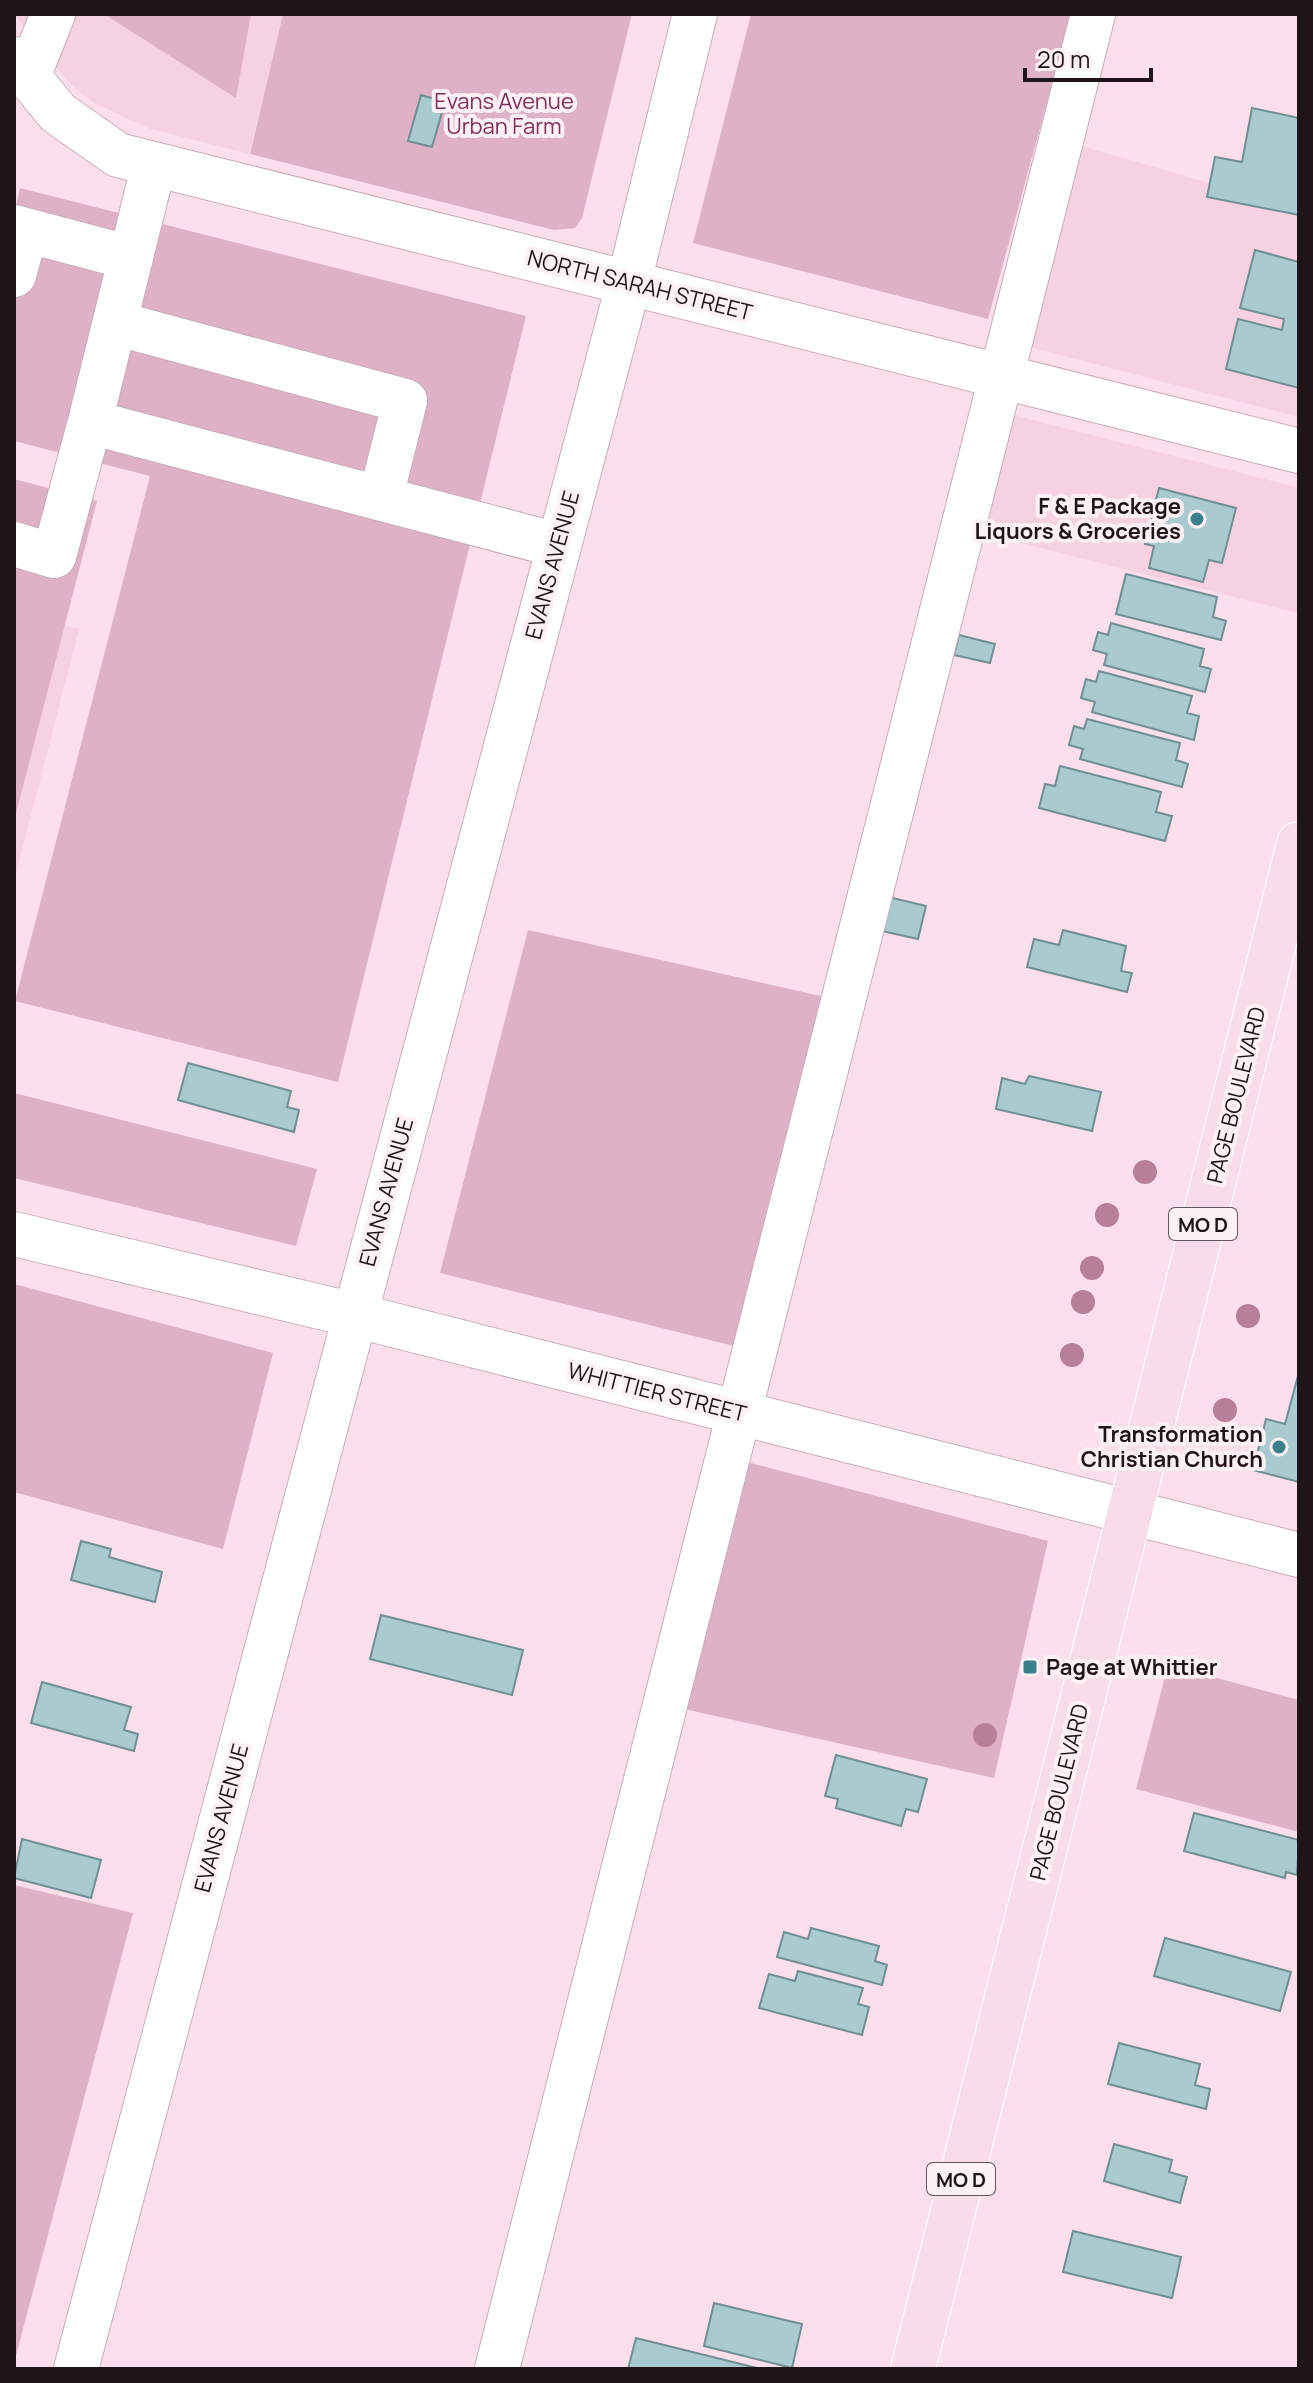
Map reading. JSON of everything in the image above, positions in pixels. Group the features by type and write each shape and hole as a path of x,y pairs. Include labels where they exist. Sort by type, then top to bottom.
{"main road":[{"name":"PAGE BOULEVARD","path":"913,2369 1299,844"}],"street":[{"path":"21,68 53,14"},
{"name":"EVANS AVENUE","path":"76,2369 629,282 695,14"},
{"path":"497,2369 1093,14"},
{"name":"NORTH SARAH STREET","path":"21,68 58,113 118,155 1299,451"},
{"path":"14,544 54,556 154,164"},
{"path":"14,275 20,228 131,258"},
{"path":"115,323 405,401 381,496"},
{"path":"90,422 381,496 557,545"},
{"name":"WHITTIER STREET","path":"14,1234 354,1315 1299,1555"}],"shaded area":[{"path":"14,14 283,14 249,154 148,128 94,103 68,82"},
{"path":"1071,143 1299,209 1299,417 1022,345"},
{"path":"1005,413 1299,488 1298,613 973,531"},
{"path":"14,613 79,629 14,881"}],"green space":[{"path":"104,14 251,14 236,98"},
{"name":"Evans Avenue Urban Farm","path":"283,14 632,14 582,218 575,228 554,230 250,154"},
{"path":"751,14 1071,14 988,319 693,243"},
{"path":"20,188 526,316 338,1082 15,1001 150,476 14,441 14,215"},
{"path":"14,479 97,501 14,821"},
{"path":"528,930 825,997 734,1346 440,1273"},
{"path":"14,1093 317,1169 296,1246 14,1178"},
{"path":"14,1284 273,1353 223,1549 14,1492"},
{"path":"739,1460 1048,1541 994,1778 675,1707"},
{"path":"1168,1665 1299,1700 1299,1832 1136,1789"},
{"path":"14,1885 133,1913 14,2363"}],"building":[{"path":"421,95 445,102 432,147 408,141"},
{"path":"1252,108 1299,118 1299,215 1207,197 1215,157 1242,162"},
{"path":"1255,250 1299,262 1299,388 1226,369 1238,319 1282,330 1284,319 1240,308"},
{"path":"1159,488 1236,508 1222,563 1209,560 1203,582 1149,568 1154,546 1145,544"},
{"path":"1126,574 1217,597 1213,617 1226,621 1221,640 1116,614"},
{"path":"1111,623 1204,649 1200,666 1211,669 1205,692 1104,665 1107,654 1093,650 1098,632 1108,635"},
{"path":"959,635 995,644 990,663 954,655"},
{"path":"1099,671 1192,696 1187,713 1199,716 1194,740 1092,712 1095,702 1081,698 1086,679 1096,682"},
{"path":"1087,719 1180,743 1176,760 1188,764 1182,787 1080,759 1083,749 1069,745 1074,726 1084,729"},
{"path":"1060,766 1161,792 1156,812 1172,816 1165,841 1039,808 1045,784 1055,786"},
{"path":"884,896 926,906 918,939 877,930"},
{"path":"1063,930 1126,946 1121,971 1132,973 1127,992 1027,967 1034,939 1059,945"},
{"path":"188,1063 291,1091 287,1107 299,1110 294,1132 178,1100"},
{"path":"1029,1076 1101,1092 1092,1131 996,1109 1002,1078 1025,1084"},
{"name":"Transformation Christian Church","path":"1299,1372 1299,1482 1253,1470 1266,1419 1285,1424"},
{"path":"81,1541 111,1549 109,1557 162,1572 155,1602 71,1580"},
{"path":"381,1615 523,1650 512,1695 370,1659"},
{"path":"42,1682 131,1707 124,1730 138,1734 134,1751 31,1723"},
{"path":"836,1755 927,1779 918,1812 906,1809 901,1826 836,1808 838,1799 825,1796"},
{"path":"1194,1813 1299,1840 1297,1875 1286,1872 1285,1878 1184,1851"},
{"path":"22,1839 101,1860 91,1898 14,1878"},
{"path":"811,1928 879,1946 875,1961 887,1965 882,1985 777,1957 784,1932 808,1939"},
{"path":"1165,1938 1291,1972 1280,2011 1154,1976"},
{"path":"798,1971 863,1988 858,2004 869,2007 862,2035 759,2008 769,1974 795,1981"},
{"path":"1119,2043 1200,2064 1195,2085 1210,2089 1206,2109 1108,2084"},
{"path":"1114,2144 1172,2160 1169,2172 1187,2177 1180,2203 1104,2181"},
{"path":"1073,2231 1181,2257 1172,2298 1063,2272"},
{"path":"714,2303 802,2324 792,2368 704,2346"},
{"path":"636,2338 761,2369 628,2369"}],"place":[{"name":"F & E Package Liquors & Groceries","path":"1197,519"},
{"name":"Transformation Christian Church","path":"1279,1447"},
{"name":"Page at Whittier","path":"1030,1667"}]}
